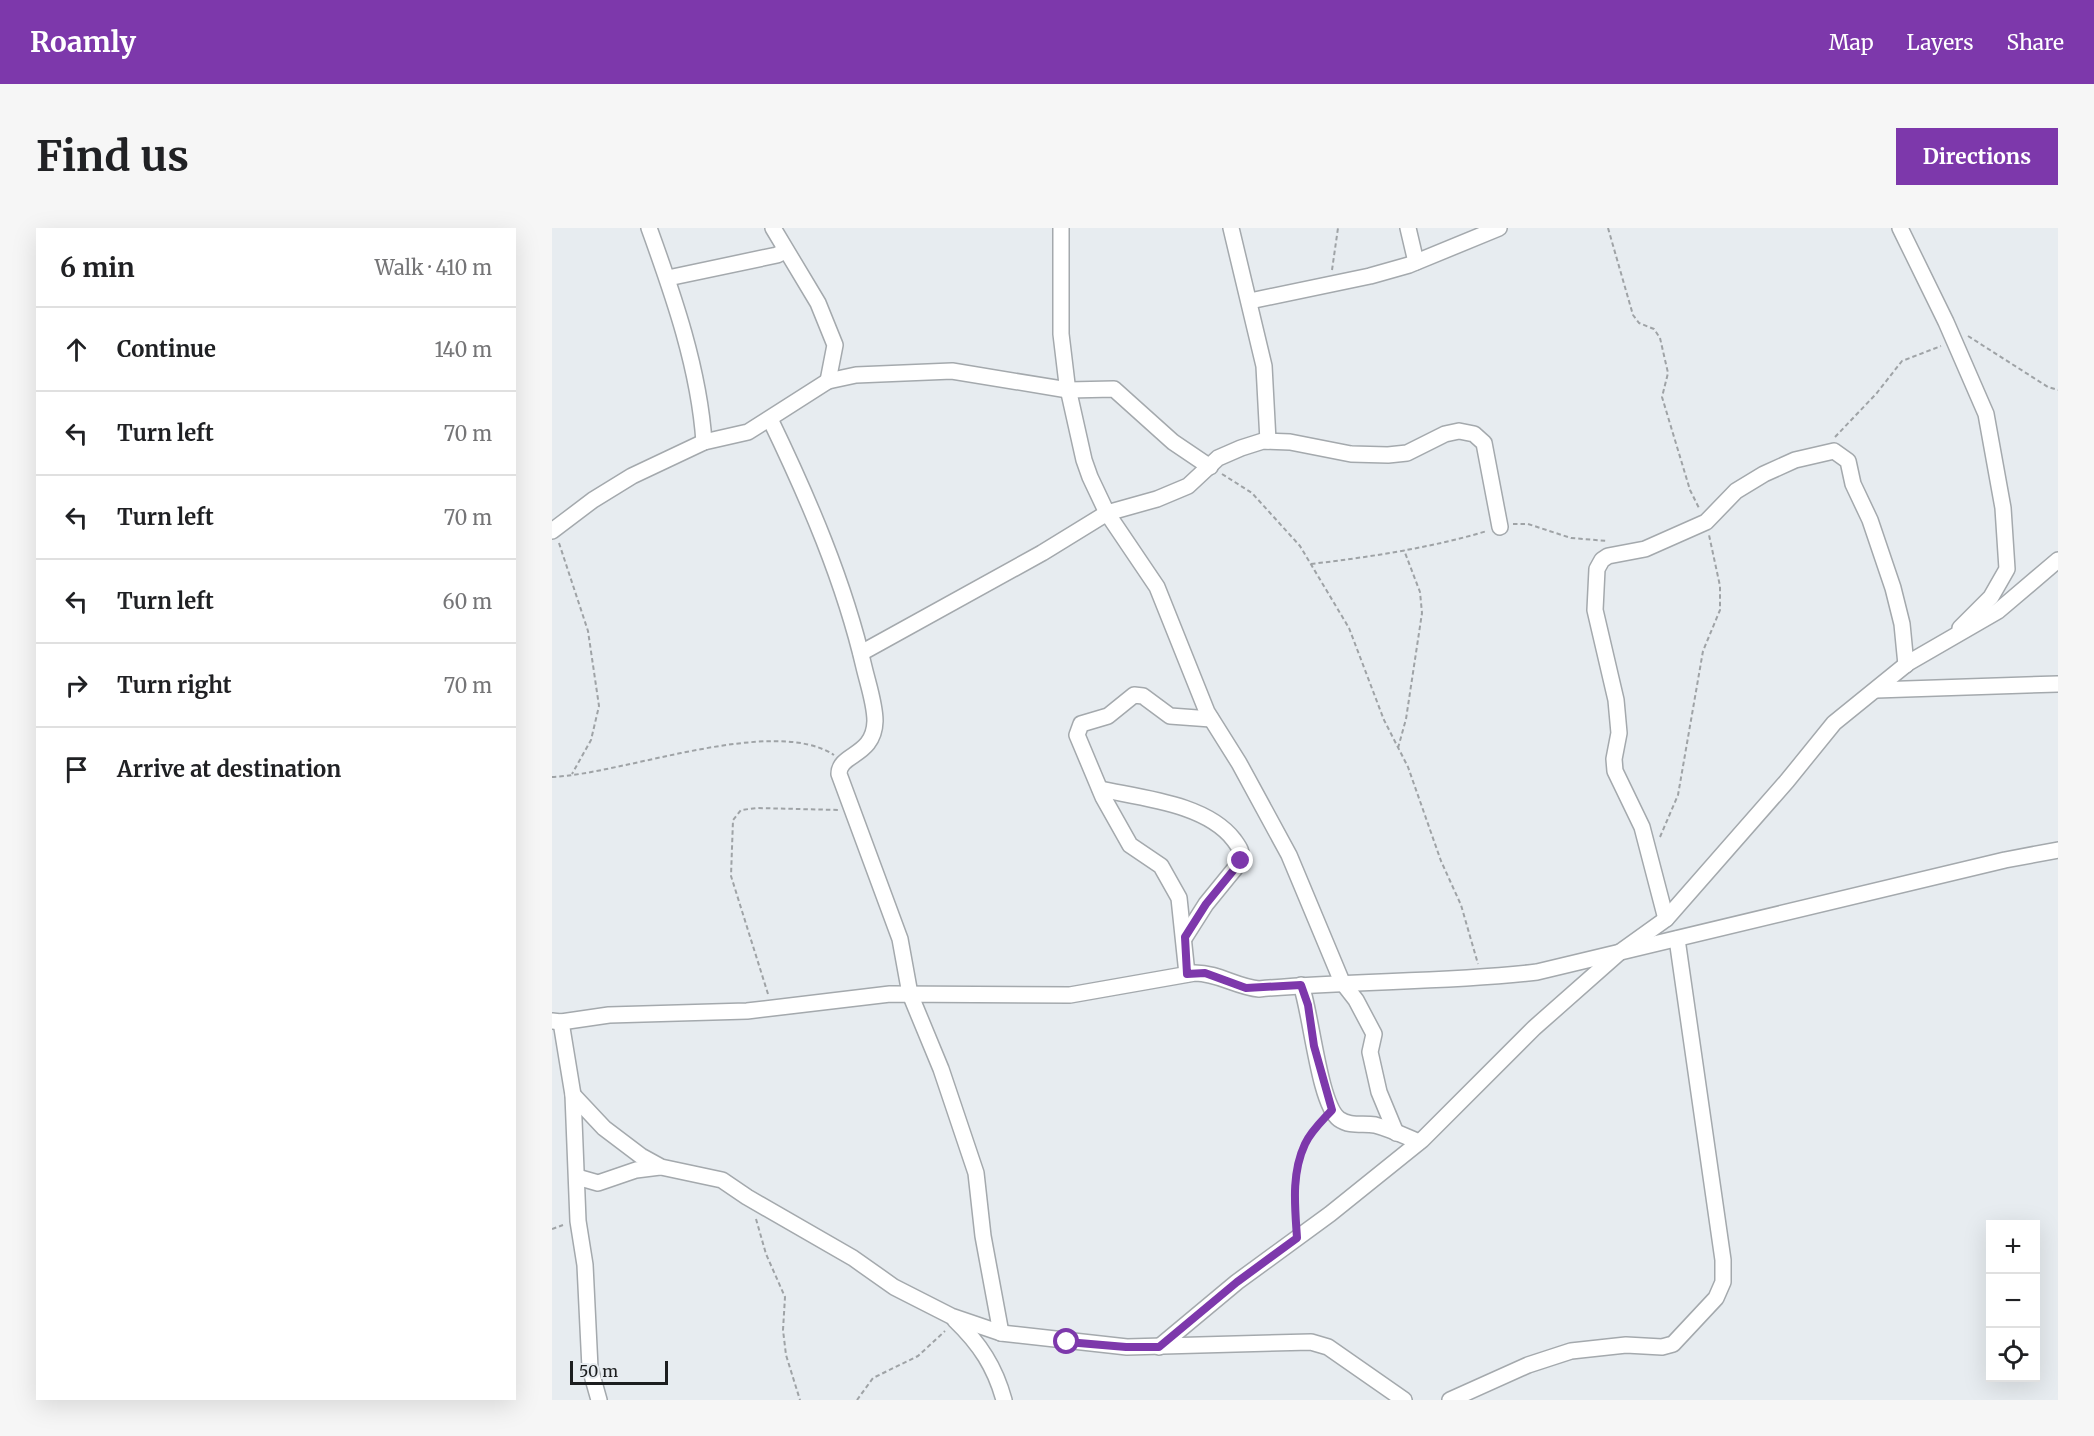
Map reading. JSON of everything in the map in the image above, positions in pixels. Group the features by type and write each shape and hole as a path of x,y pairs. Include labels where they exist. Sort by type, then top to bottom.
{"street":[{"path":"649,228 668,278 699,396 704,442"},
{"path":"773,228 785,251 794,259 818,303 835,345 828,381"},
{"path":"1061,228 1061,334 1068,390 1084,460 1107,513 1157,587 1211,718 1239,763 1297,869 1342,982 1356,1000 1374,1034 1370,1052 1379,1092 1396,1133"},
{"path":"1231,228 1264,366 1268,441"},
{"path":"1408,228 1416,262"},
{"path":"1250,301 1330,285 1416,262 1499,228"},
{"path":"1900,228 1946,322 1988,421 2003,508 2007,569 1991,597 1953,635"},
{"path":"668,278 777,255 785,251"},
{"path":"553,530 593,500 632,476 704,442 748,432 828,381 856,375 952,371 1068,390 1114,389 1173,442 1210,467"},
{"path":"770,419 808,500 861,653 875,717 874,733 867,747 845,762 838,774 900,939 910,994 941,1069 976,1173 983,1236 1001,1333"},
{"path":"861,653 1042,553 1107,513 1157,499 1188,486 1227,453 1268,441 1290,442 1351,454 1388,454 1407,453 1452,432 1474,434 1484,443 1500,527"},
{"path":"1666,918 1642,827 1616,771 1614,759 1619,733 1616,700 1595,610 1594,584 1597,569 1602,560 1608,556 1645,549 1706,522 1736,491 1795,459 1834,451 1848,461 1853,484 1870,520 1893,588 1902,624 1906,665"},
{"path":"1159,1347 1237,1282 1419,1142 1534,1028 1620,952 1666,918 1787,781 1834,723 1906,665 1953,635 1998,611 2058,560"},
{"path":"1876,690 2058,684"},
{"path":"1187,974 1185,937 1179,898 1161,866 1130,845 1100,789 1078,740 1078,732 1082,724 1108,716 1130,697 1138,695 1170,716 1211,718"},
{"path":"1100,789 1150,799 1207,816 1218,823 1240,849 1241,861 1212,895 1185,937"},
{"path":"599,1400 590,1368 586,1277 578,1221 573,1095 556,1022 609,1014 747,1011 910,994 1070,995 1187,974 1205,973 1246,988 1342,982 1482,979 1537,972 2005,860 2058,850"},
{"path":"1450,1400 1528,1365 1571,1351 1626,1345 1662,1347 1673,1344 1688,1331 1720,1291 1724,1260 1677,939"},
{"path":"1301,985 1308,1005 1314,1046 1332,1110 1342,1120 1357,1125 1374,1125 1419,1142"},
{"path":"573,1095 604,1128 641,1156 661,1167 722,1180 852,1258 894,1287 954,1319 1001,1333 1126,1347 1311,1342 1328,1347 1404,1400"},
{"path":"577,1177 598,1183 636,1170 661,1167"},
{"path":"954,1319 985,1352 998,1378 1004,1400"}],"path":[{"path":"1330,285 1338,228"},
{"path":"1608,228 1633,315 1639,323 1654,329 1660,338 1668,373 1662,397 1690,490 1706,522 1720,586 1720,610 1703,651 1678,795 1659,837"},
{"path":"1946,322 2048,387 2058,390"},
{"path":"1821,452 1876,394 1902,361 1954,341"},
{"path":"1210,467 1252,493 1300,546 1349,628 1384,720 1398,748 1464,914 1482,979"},
{"path":"1311,564 1360,559 1449,542 1518,523 1571,538 1609,541"},
{"path":"553,530 588,631 599,706 589,746 572,775"},
{"path":"1398,748 1406,719 1422,613 1420,592 1404,549"},
{"path":"552,777 705,748 777,742 822,747 845,762"},
{"path":"772,1007 731,876 733,820 741,810 757,808 851,810"},
{"path":"1297,1238 1295,1181 1299,1163 1305,1143 1332,1110"},
{"path":"751,1199 766,1254 785,1297 783,1330 786,1355 800,1400"},
{"path":"856,1400 873,1378 918,1356 954,1319"}],"route":[{"path":"1067,1342 1159,1347 1237,1282 1297,1238 1294,1207 1295,1181 1299,1163 1305,1143 1332,1110 1314,1046 1308,1005 1301,985 1246,988 1205,973 1187,974 1185,937 1225,878 1241,861"}]}
